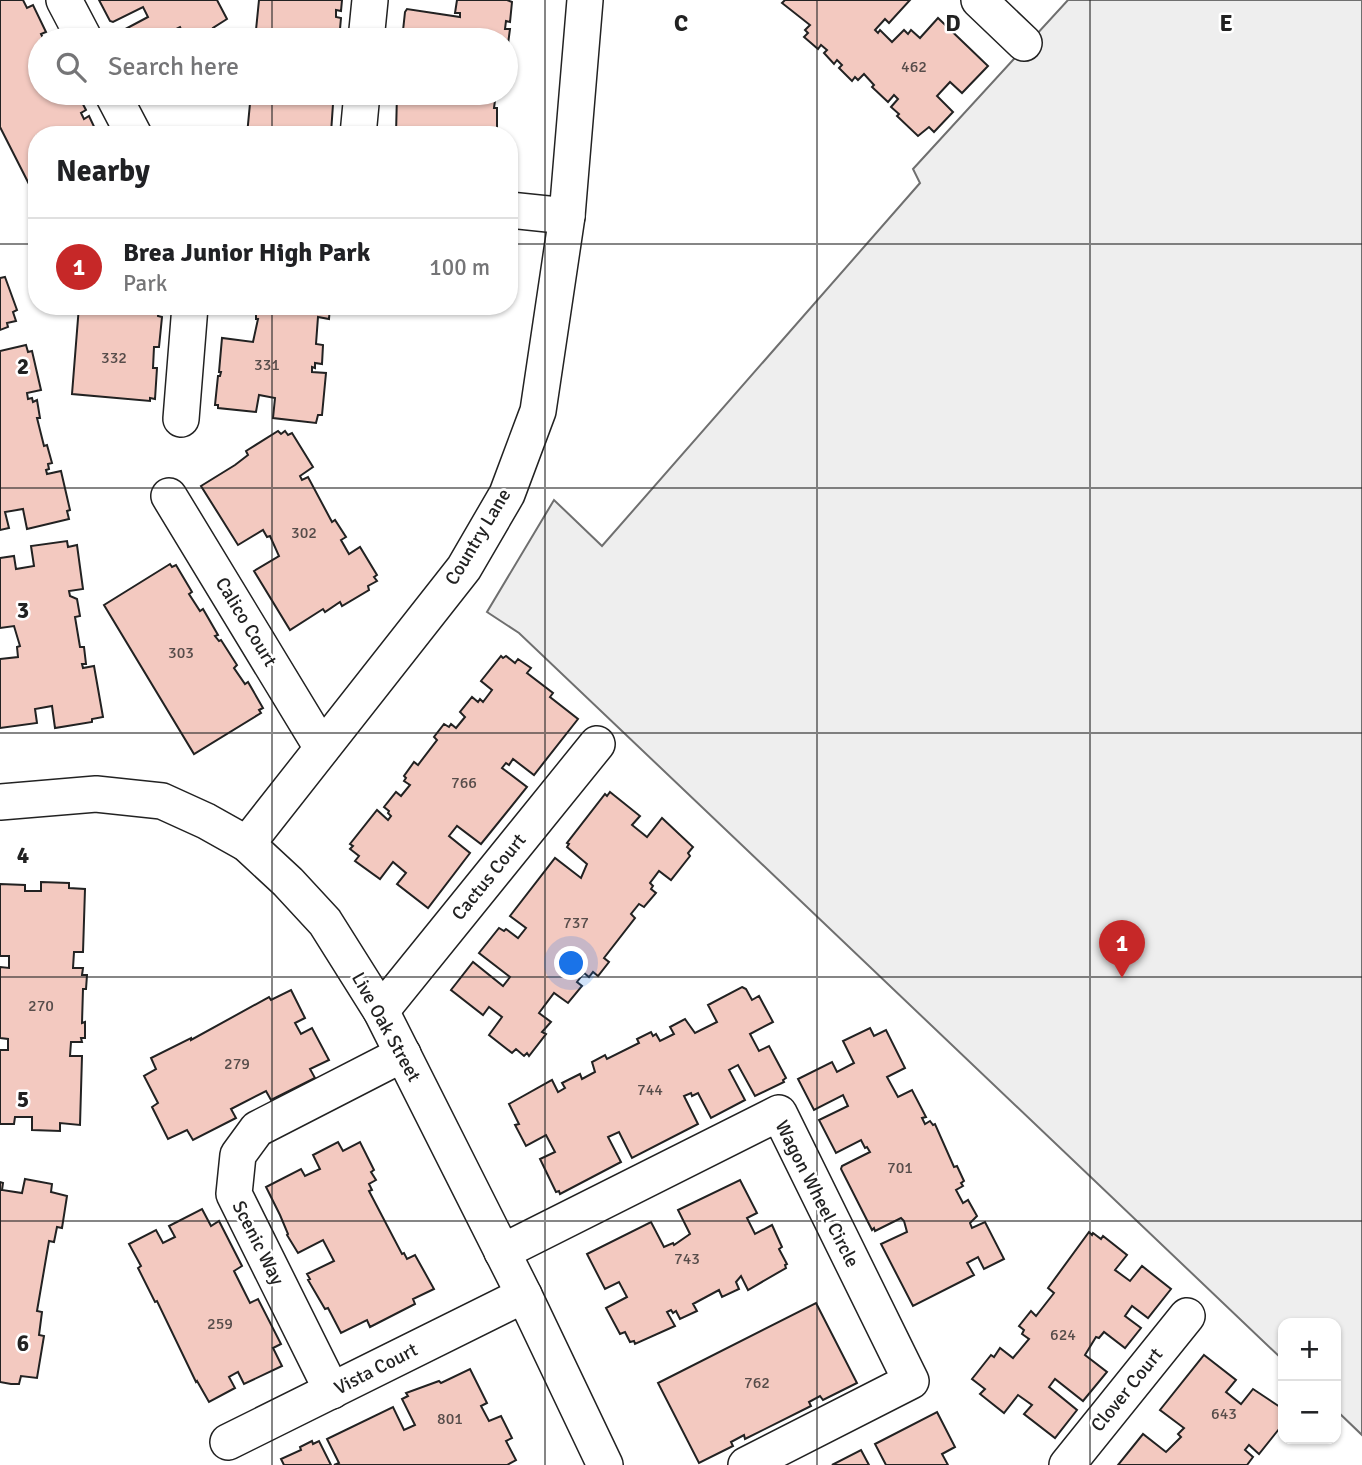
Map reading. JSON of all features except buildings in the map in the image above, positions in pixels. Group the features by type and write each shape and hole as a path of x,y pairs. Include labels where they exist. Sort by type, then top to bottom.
{"street":[{"path":"64,0 79,28"},
{"path":"367,28 370,0"},
{"name":"Country Lane","path":"247,844 464,568 507,494 538,411 567,216 585,0"},
{"path":"979,0 1024,43"},
{"path":"118,105 129,126"},
{"path":"359,126 361,105"},
{"path":"518,211 567,216"},
{"path":"181,419 189,315"},
{"name":"Calico Court","path":"169,496 322,748"},
{"name":"Cactus Court","path":"381,1011 597,744"},
{"name":"Live Oak Street","path":"0,802 96,794 162,801 247,844 288,882 325,922 381,1011 404,1054 606,1465"},
{"name":"Scenic Way","path":"332,1391 233,1194 238,1155 257,1129 404,1054"},
{"name":"Wagon Wheel Circle","path":"502,1252 779,1114 911,1381 746,1465"},
{"name":"Vista Court","path":"228,1442 524,1295"},
{"name":"Clover Court","path":"1068,1465 1187,1316"}],"shaded area":[{"path":"1068,0 1362,0 1362,1435 1341,1415 1341,1318 1278,1318 1278,1355 519,633 487,612 554,500 602,546 920,183 913,169"}],"place":[{"name":"Brea Junior High Park","path":"1122,978"}]}
